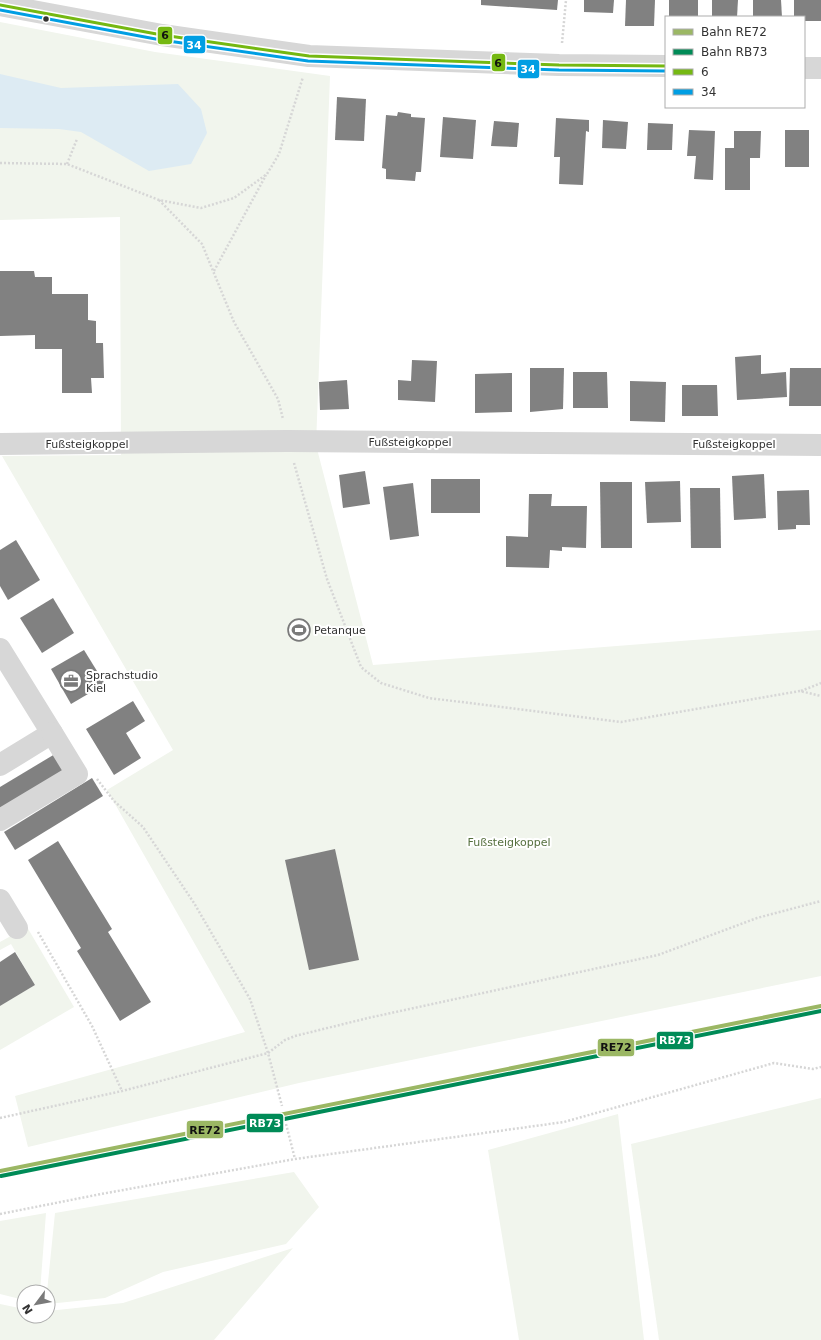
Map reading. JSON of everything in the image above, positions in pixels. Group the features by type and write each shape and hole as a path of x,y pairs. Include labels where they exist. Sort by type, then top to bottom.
{"street":[{"path":"0,5 162,35 309,56 559,65 665,66"},
{"path":"805,68 821,68"},
{"name":"Fußsteigkoppel","path":"0,444 50,445 288,441 821,445"},
{"path":"0,649 77,774 0,820"},
{"path":"0,765 52,733"},
{"path":"0,900 17,928"}],"path":[{"path":"559,65 566,0"},
{"path":"214,272 279,154 296,104 309,56"},
{"path":"67,164 77,139"},
{"path":"0,162 67,164 159,200 201,208 234,198 267,174"},
{"path":"159,200 202,244 234,322 278,399 288,441 327,579 361,666 381,683 429,698 621,722 800,691 821,683"},
{"path":"800,691 821,696"},
{"path":"93,772 105,792 143,827 194,903 250,999 268,1053 282,1106"},
{"path":"0,1118 122,1091 268,1053 285,1040 295,1036 368,1018 658,955 757,918 821,902"},
{"path":"17,928 32,920 92,1026 122,1091"},
{"path":"0,1214 295,1159 564,1122 774,1064 813,1069 821,1067"},
{"path":"286,1124 295,1159"}],"green space":[{"path":"0,22 155,52 330,76 316,445 373,665 821,630 821,976 299,1083 28,1147 15,1096 245,1032 107,790 173,750 2,456 121,455 120,217 0,220"},
{"path":"27,927 74,1007 0,1050 0,1006 35,985 11,944 0,950 0,942"},
{"path":"821,1098 821,1340 659,1340 631,1144"},
{"path":"618,1114 644,1340 519,1340 488,1150"},
{"path":"294,1172 319,1207 286,1244 163,1272 105,1298 56,1303 56,1284 48,1284 55,1213"},
{"path":"46,1213 41,1284 16,1284 16,1298 0,1294 0,1221"},
{"path":"293,1248 214,1340 0,1340 0,1304 16,1307 16,1324 56,1324 56,1310 123,1303"}],"shaded area":[{"path":"0,74 61,88 178,84 201,109 207,133 191,164 149,171 81,132 59,129 0,128"}],"building":[{"path":"481,0 558,0 557,10 481,5"},
{"path":"584,0 614,0 613,13 584,12"},
{"path":"626,0 655,0 654,26 625,26"},
{"path":"669,0 698,0 698,16 669,16"},
{"path":"712,0 738,0 737,16 712,16"},
{"path":"753,0 781,0 782,16 753,16"},
{"path":"794,0 821,0 821,21 805,21 805,16 794,16"},
{"path":"337,97 366,99 364,141 335,140"},
{"path":"398,112 411,114 411,117 425,118 421,172 416,172 415,181 386,179 386,169 382,168 386,115 397,116"},
{"path":"443,117 476,120 473,159 440,157"},
{"path":"556,118 589,120 589,132 586,131 583,185 559,184 560,157 554,157"},
{"path":"603,120 628,122 626,149 602,148"},
{"path":"494,121 519,123 517,147 491,146"},
{"path":"648,123 673,124 672,150 647,150"},
{"path":"689,130 715,131 713,180 694,179 696,156 687,156"},
{"path":"785,130 809,130 809,167 785,167"},
{"path":"734,131 761,131 760,158 750,158 750,190 725,190 725,148 734,148"},
{"path":"0,271 34,271 35,277 52,277 52,294 88,294 88,320 96,321 96,343 103,343 104,378 91,378 92,393 62,393 62,349 35,349 35,335 0,336"},
{"path":"761,355 761,374 786,372 787,397 737,400 735,357"},
{"path":"412,360 437,361 435,402 398,400 398,380 411,381"},
{"path":"530,368 564,368 563,409 530,412"},
{"path":"790,368 821,368 821,406 789,406"},
{"path":"573,372 607,372 608,408 573,408"},
{"path":"512,373 512,412 475,413 475,374"},
{"path":"347,380 349,409 320,410 319,382"},
{"path":"630,381 666,382 665,422 630,421"},
{"path":"682,385 717,385 718,416 682,416"},
{"path":"365,471 370,504 343,508 339,475"},
{"path":"764,474 766,518 734,520 732,476"},
{"path":"431,479 480,479 480,513 431,513"},
{"path":"680,481 681,522 647,523 645,482"},
{"path":"600,482 632,482 632,548 601,548"},
{"path":"413,483 419,536 390,540 383,487"},
{"path":"690,488 720,488 721,548 691,548"},
{"path":"809,490 810,525 796,525 796,529 778,530 777,491"},
{"path":"529,494 552,494 551,506 587,506 586,548 562,547 562,551 550,550 549,568 506,567 506,536 528,537"},
{"path":"16,540 40,580 8,600 0,586 0,550"},
{"path":"53,598 74,633 42,653 20,618"},
{"path":"84,650 105,684 71,704 51,669"},
{"path":"133,701 145,721 126,733 141,758 114,775 86,729"},
{"path":"55,754 65,770 0,811 0,787"},
{"path":"92,778 103,796 15,850 4,832"},
{"path":"58,841 112,929 108,932 151,1002 120,1021 77,951 81,948 28,860"},
{"path":"335,849 359,960 309,970 285,860"},
{"path":"15,952 35,985 0,1006 0,962"}],"rail line":[{"name":"RE72","path":"0,1171 821,1006"},
{"name":"RB73","path":"1,1176 821,1011"}],"transit line":[{"name":"6","path":"0,5 162,35 309,56 559,65 665,66"},
{"name":"34","path":"0,10 161,40 308,61 559,70 665,71"}],"place":[{"name":"Petanque","path":"299,630"},
{"name":"Sprachstudio Kiel","path":"71,681"}]}
